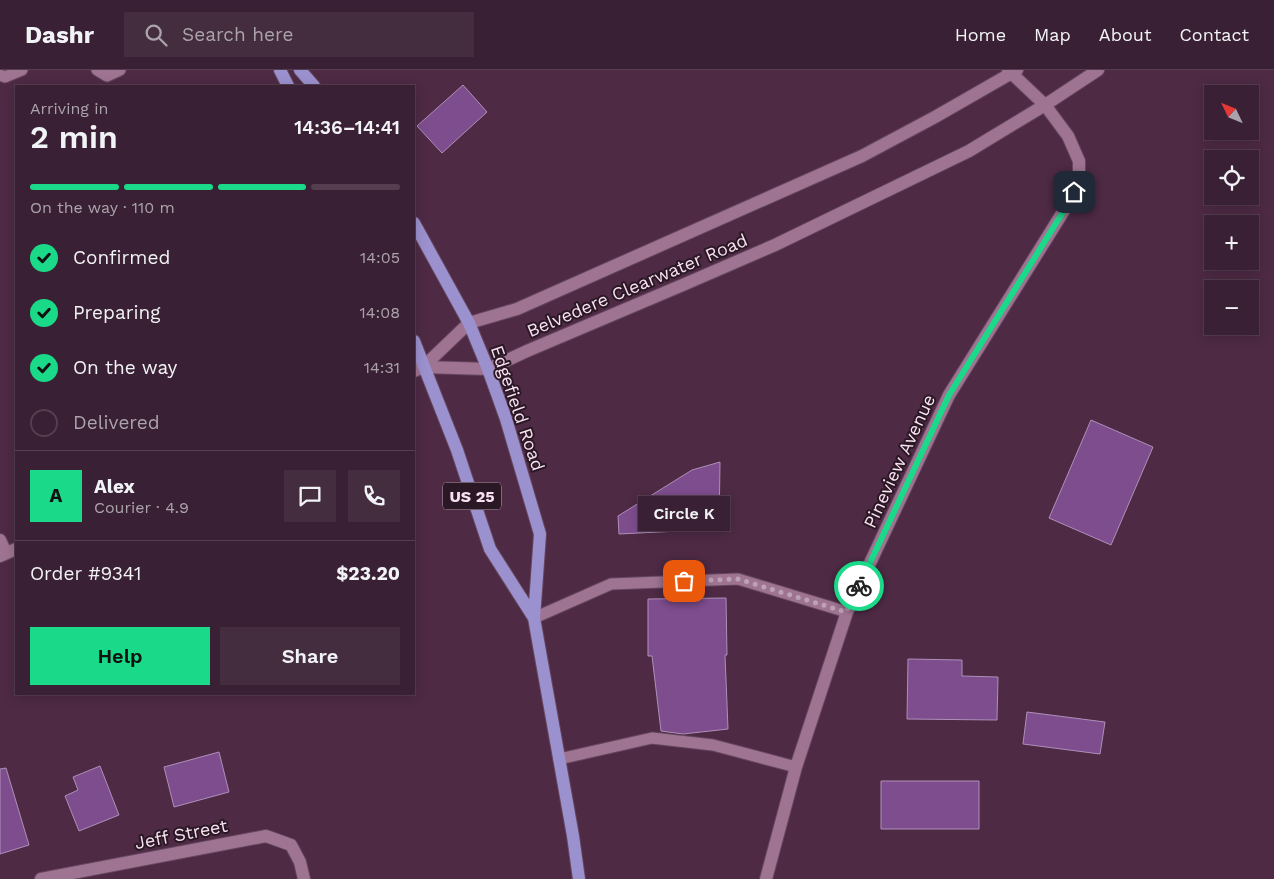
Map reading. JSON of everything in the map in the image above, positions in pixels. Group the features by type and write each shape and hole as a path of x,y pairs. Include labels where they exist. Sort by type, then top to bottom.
{"main road":[{"path":"280,70 288,85"},
{"path":"300,70 313,85"},
{"name":"Belvedere Clearwater Road","path":"419,369 488,369 766,249 969,152 1098,70"},
{"name":"Belvedere Clearwater Road","path":"419,369 469,323 517,309 862,156 935,117 1012,71"},
{"name":"Pineview Avenue","path":"766,879 796,767 846,612 949,395 1068,204 1079,181 1079,161 1068,136 1044,105 1012,71"},
{"name":"Edgefield Road","path":"415,225 469,323 488,369 506,419 540,534 534,618 573,836 578,879"},
{"name":"Edgefield Road","path":"415,347 419,369 457,450 490,549 534,618"},
{"path":"0,540 8,552"},
{"name":"Jeff Street","path":"41,879 266,836 291,845 300,862 304,879"}],"lane":[{"path":"0,74 4,77 22,70"},
{"path":"97,70 107,76 120,70"},
{"path":"534,618 612,584 738,579 846,612"},
{"path":"559,759 652,738 713,745 796,767"}],"building":[{"path":"463,85 487,112 442,153 417,126"},
{"path":"1091,420 1153,447 1111,545 1049,518"},
{"path":"720,462 719,529 619,534 618,516 692,470"},
{"path":"726,598 727,655 725,655 728,729 683,734 661,731 652,656 648,656 648,599"},
{"path":"908,659 962,660 962,676 998,677 997,720 907,719"},
{"path":"1027,712 1105,722 1100,754 1023,744"},
{"path":"219,752 229,792 174,807 164,767"},
{"path":"100,766 119,815 79,831 65,796 78,790 73,777"},
{"path":"6,768 29,845 0,854 0,769"},
{"path":"881,781 979,781 979,829 881,829"}],"way so far":[{"path":"684,581 738,579 846,612 859,586"}],"place":[{"name":"Circle K","path":"684,581"}],"route":[{"path":"859,586 949,395 1074,192"}]}
